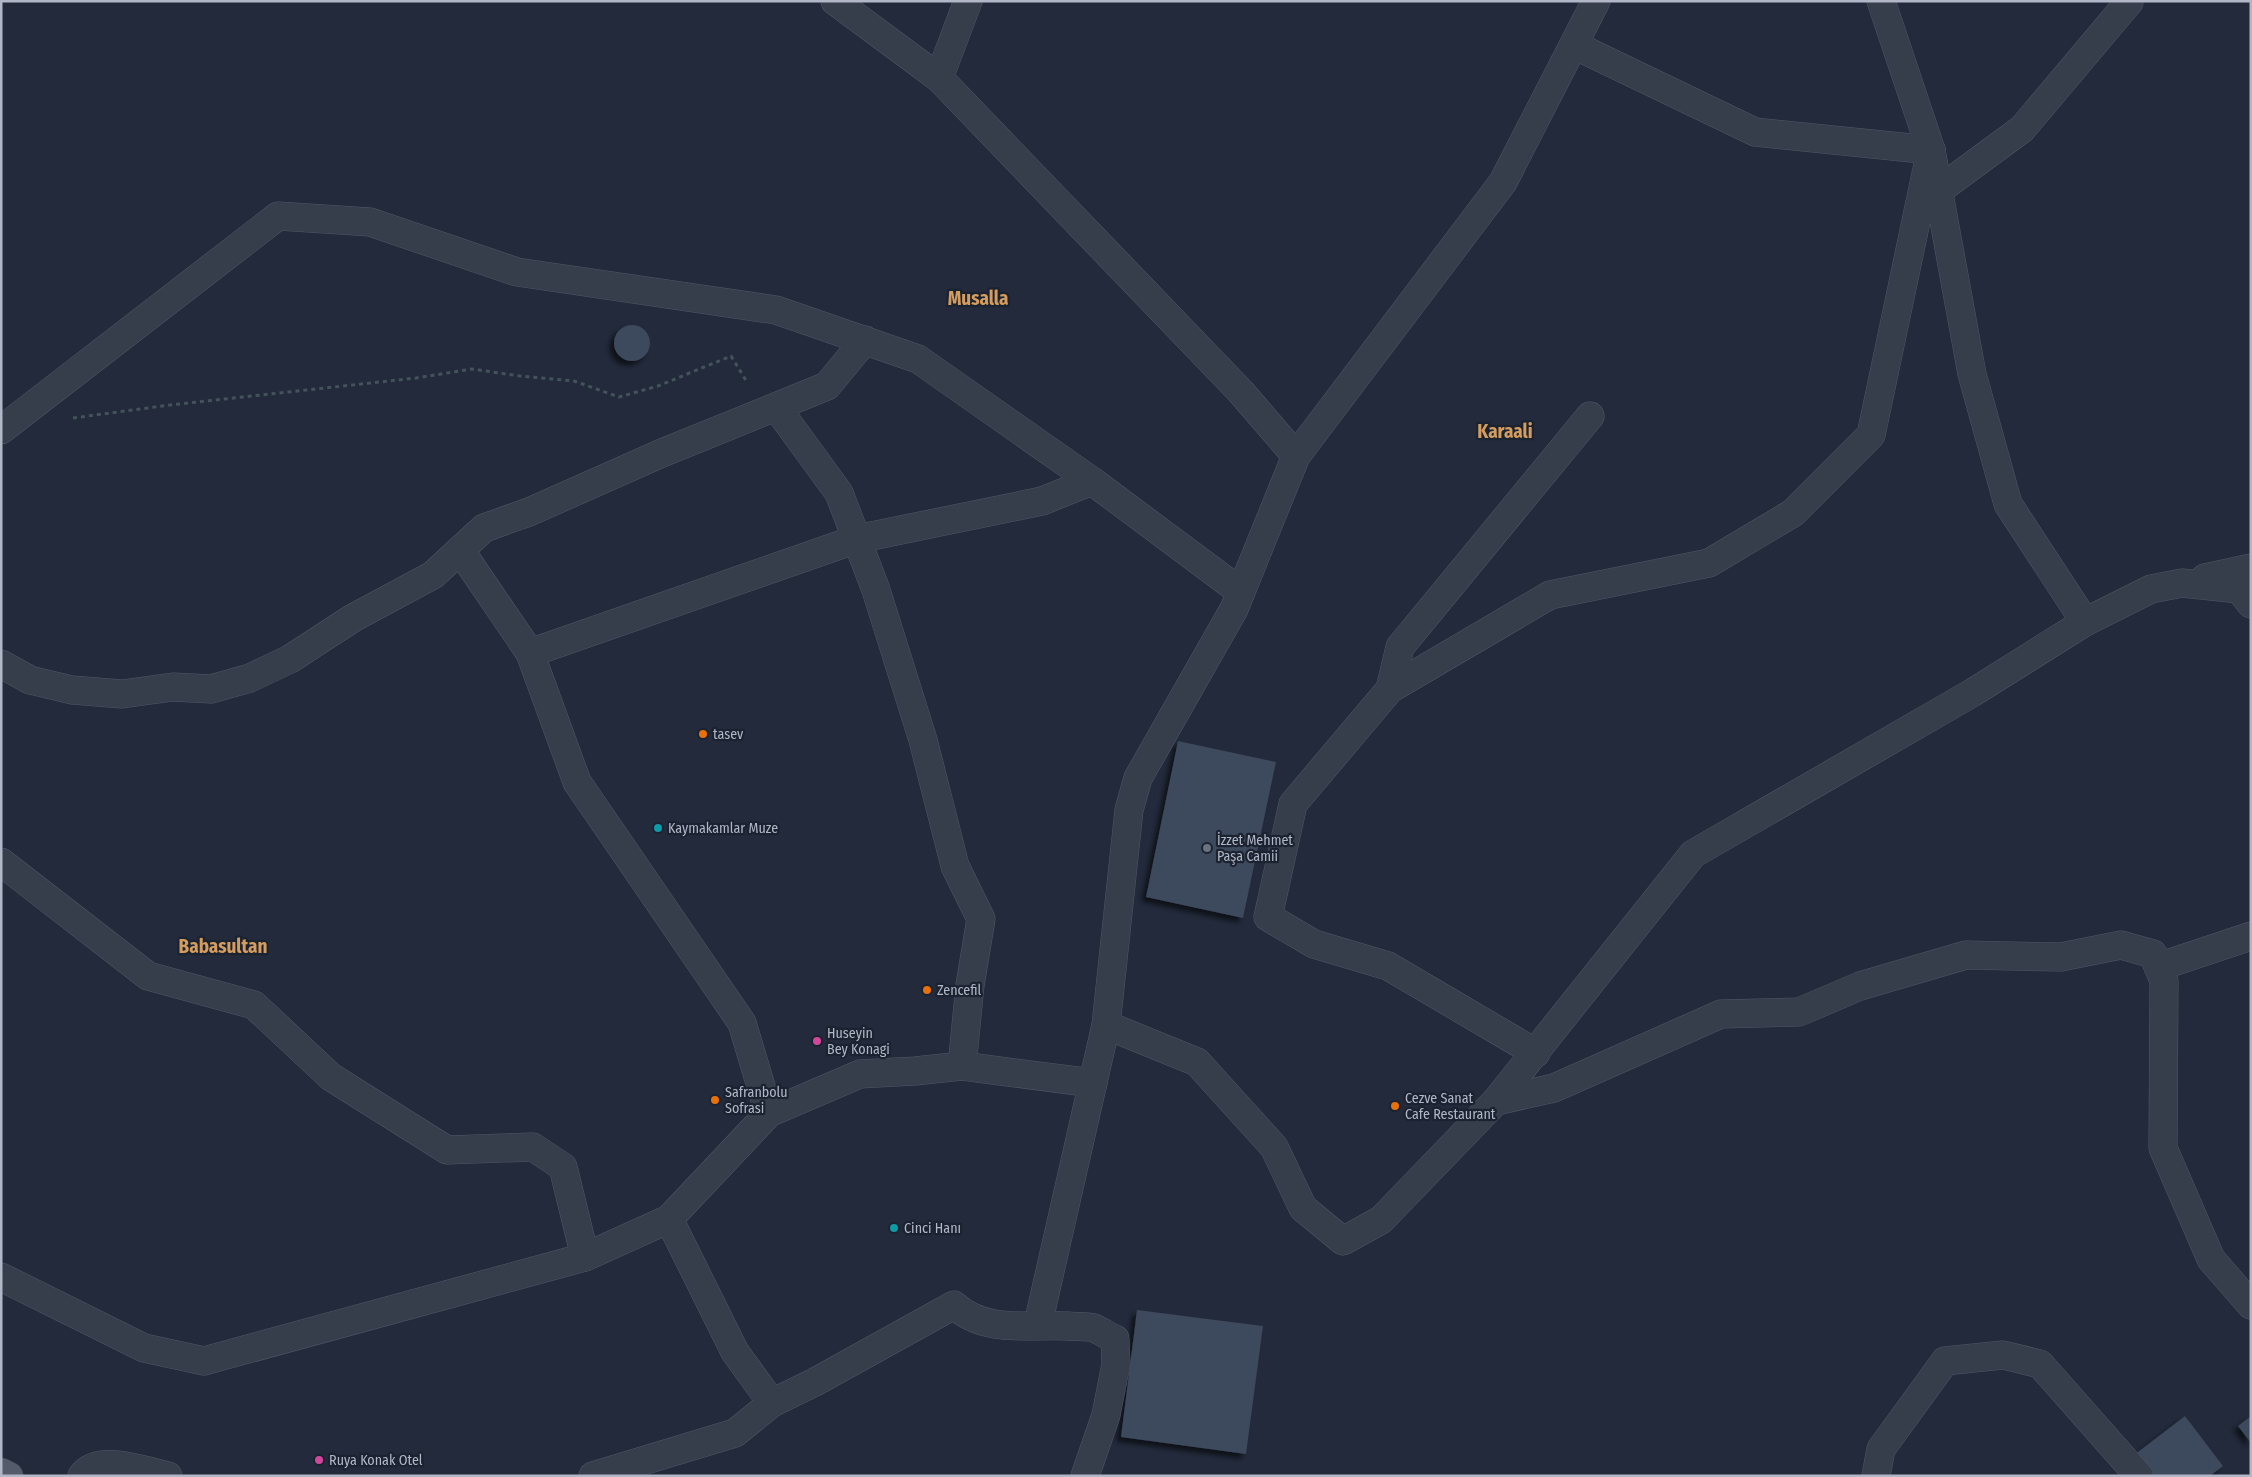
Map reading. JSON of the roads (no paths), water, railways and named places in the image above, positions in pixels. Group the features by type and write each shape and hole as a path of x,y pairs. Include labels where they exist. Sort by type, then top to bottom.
{"main road":[{"path":"1,1472 9,1476"}],"street":[{"path":"835,1 939,78 1241,392 1296,456"},
{"path":"939,78 968,1"},
{"path":"1038,1324 1106,1025 1129,810 1138,778 1234,609 1296,456 1503,182 1596,1"},
{"path":"1881,1 1931,150 1972,374 2008,504 2085,622"},
{"path":"1939,190 2022,129 2129,2"},
{"path":"1574,45 1755,132 1931,150"},
{"path":"1536,1053 1388,966 1314,944 1268,917 1293,804 1390,689 1550,595 1709,563 1793,514 1871,435 1931,150"},
{"path":"1,430 278,216 370,222 517,272 776,310 918,359 1092,481 1241,592"},
{"path":"1,664 30,680 72,690 122,694 173,687 211,689 250,678 290,659 353,618 432,575 484,528 529,512 662,453 777,408 827,386 864,340"},
{"path":"777,408 840,493 876,590 923,740 955,866 981,920 970,985 962,1066"},
{"path":"1390,689 1400,647 1590,416"},
{"path":"530,653 857,539 1042,501 1092,481"},
{"path":"460,550 530,653 577,782 742,1024 769,1113"},
{"path":"1106,1025 1197,1062 1274,1147 1303,1208 1343,1242 1381,1220 1496,1101 1693,854 1972,693 2085,622 2151,589 2251,568"},
{"path":"2182,583 2239,589 2251,604"},
{"path":"1,862 148,976 254,1005 331,1077 448,1150 533,1147 556,1162 563,1167 585,1257"},
{"path":"2158,967 2251,936"},
{"path":"1496,1101 1554,1088 1721,1014 1799,1012 1860,986 1966,955 2061,957 2121,945 2153,954 2164,981 2163,1148 2211,1258 2251,1305"},
{"path":"1,1277 144,1348 204,1361 585,1257 669,1218 769,1113 860,1074 962,1066 1093,1083"},
{"path":"669,1218 735,1352 772,1403"},
{"path":"593,1476 735,1433 772,1403 815,1382 954,1305 966,1316 989,1324 1038,1324 1093,1328 1115,1339 1116,1364 1106,1415 1085,1476"},
{"path":"1876,1476 1881,1449 1945,1360 2003,1355 2040,1364 2138,1476"},
{"path":"82,1476 86,1470 108,1463 168,1476"}],"place":[{"name":"tasev","path":"703,734"},
{"name":"Kaymakamlar Muze","path":"658,828"},
{"name":"İzzet Mehmet Paşa Camii","path":"1207,848"},
{"name":"Zencefil","path":"927,990"},
{"name":"Huseyin Bey Konagi","path":"817,1041"},
{"name":"Safranbolu Sofrasi","path":"715,1100"},
{"name":"Cezve Sanat Cafe Restaurant","path":"1395,1106"},
{"name":"Cinci Hanı","path":"894,1228"},
{"name":"Ruya Konak Otel","path":"319,1460"}],"district":[{"name":"Musalla","path":"978,298"},
{"name":"Karaali","path":"1505,431"},
{"name":"Babasultan","path":"223,946"}]}
